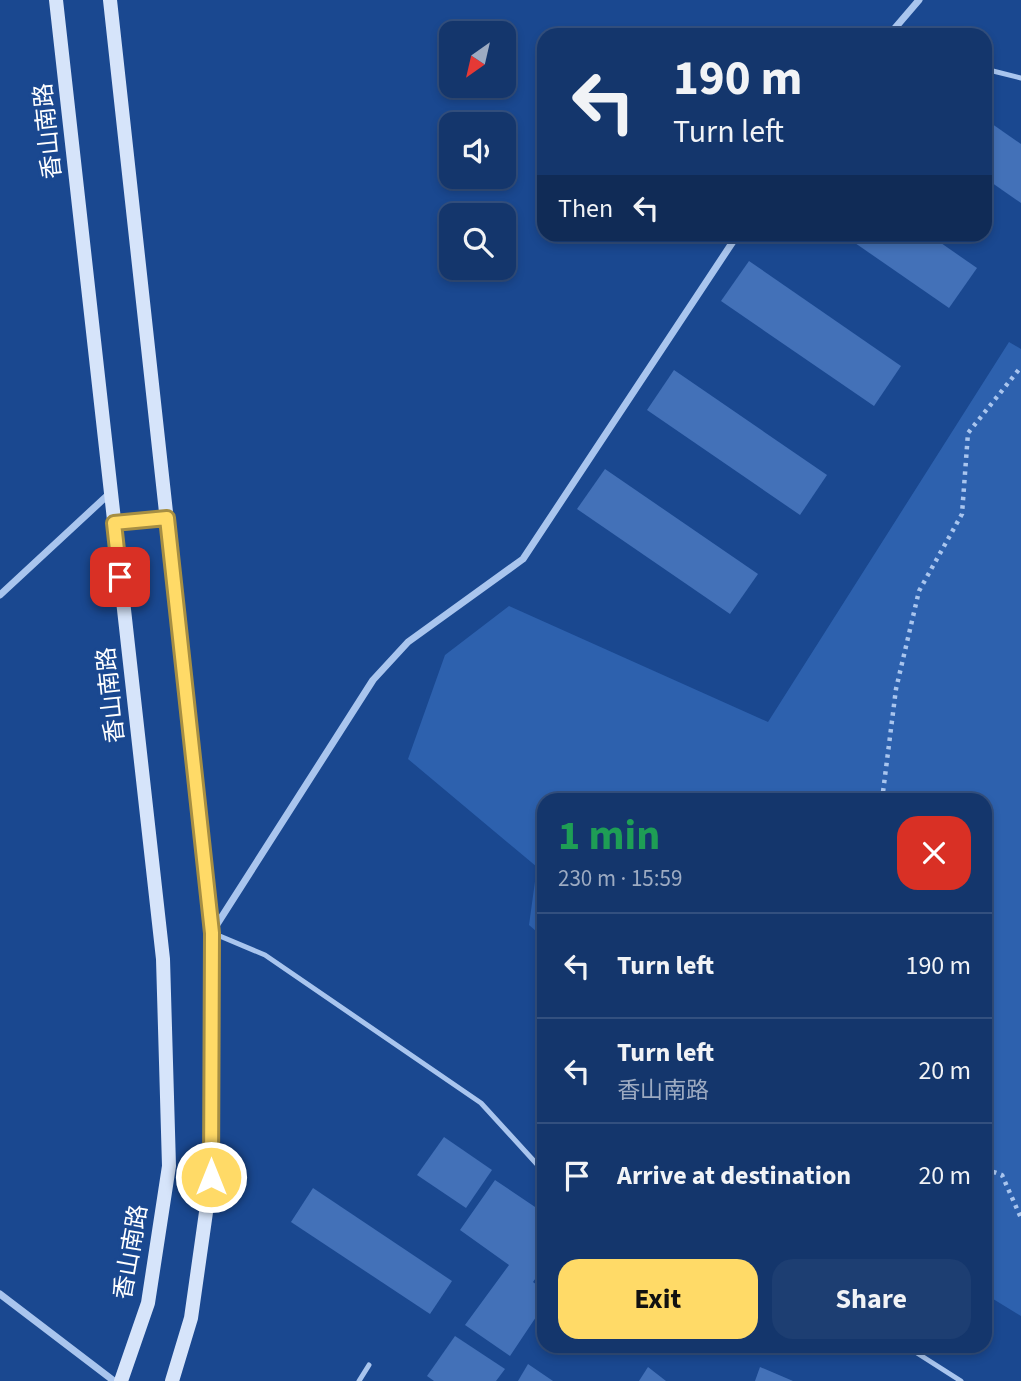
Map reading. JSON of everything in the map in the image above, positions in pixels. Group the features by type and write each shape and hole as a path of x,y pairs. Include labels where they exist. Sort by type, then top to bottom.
{"main road":[{"name":"香山南路","path":"56,0 163,959 169,1166 148,1303 121,1381"},
{"path":"110,0 212,933 211,1177 191,1318 172,1381"},
{"path":"114,523 167,518"}],"street":[{"path":"895,28 919,0"},
{"path":"212,933 373,680 408,642 523,558 733,242"},
{"path":"0,595 110,492"},
{"path":"0,1294 114,1381"}],"lane":[{"path":"992,71 1021,78"},
{"path":"212,933 265,955 481,1103 537,1164"},
{"path":"917,1353 961,1381"},
{"path":"359,1381 369,1365"}],"path":[{"path":"883,793 895,689 919,592 962,513 968,433 1021,367"},
{"path":"992,1171 1002,1175 1021,1218"}],"shaded area":[{"path":"1009,342 1021,349 1021,1316 992,1298 992,793 537,793 537,867 408,759 445,655 509,606 768,722"},
{"path":"537,867 537,932 529,925"}],"building":[{"path":"992,124 1021,144 1021,203 992,183"},
{"path":"854,242 940,242 977,268 949,308"},
{"path":"749,261 901,366 874,406 721,301"},
{"path":"674,370 827,475 800,515 647,410"},
{"path":"605,469 758,574 730,614 577,509"},
{"path":"444,1137 492,1170 466,1208 417,1175"},
{"path":"495,1180 537,1208 537,1276 533,1282 537,1285 537,1316 510,1356 465,1325 509,1265 460,1230"},
{"path":"313,1188 452,1281 430,1314 291,1222"},
{"path":"455,1336 505,1369 496,1381 434,1381 427,1376"},
{"path":"528,1364 553,1381 518,1381"},
{"path":"648,1367 666,1381 639,1381"},
{"path":"760,1367 793,1381 755,1381"}],"route":[{"path":"120,577 114,523 167,518 212,933 211,1177"}]}
